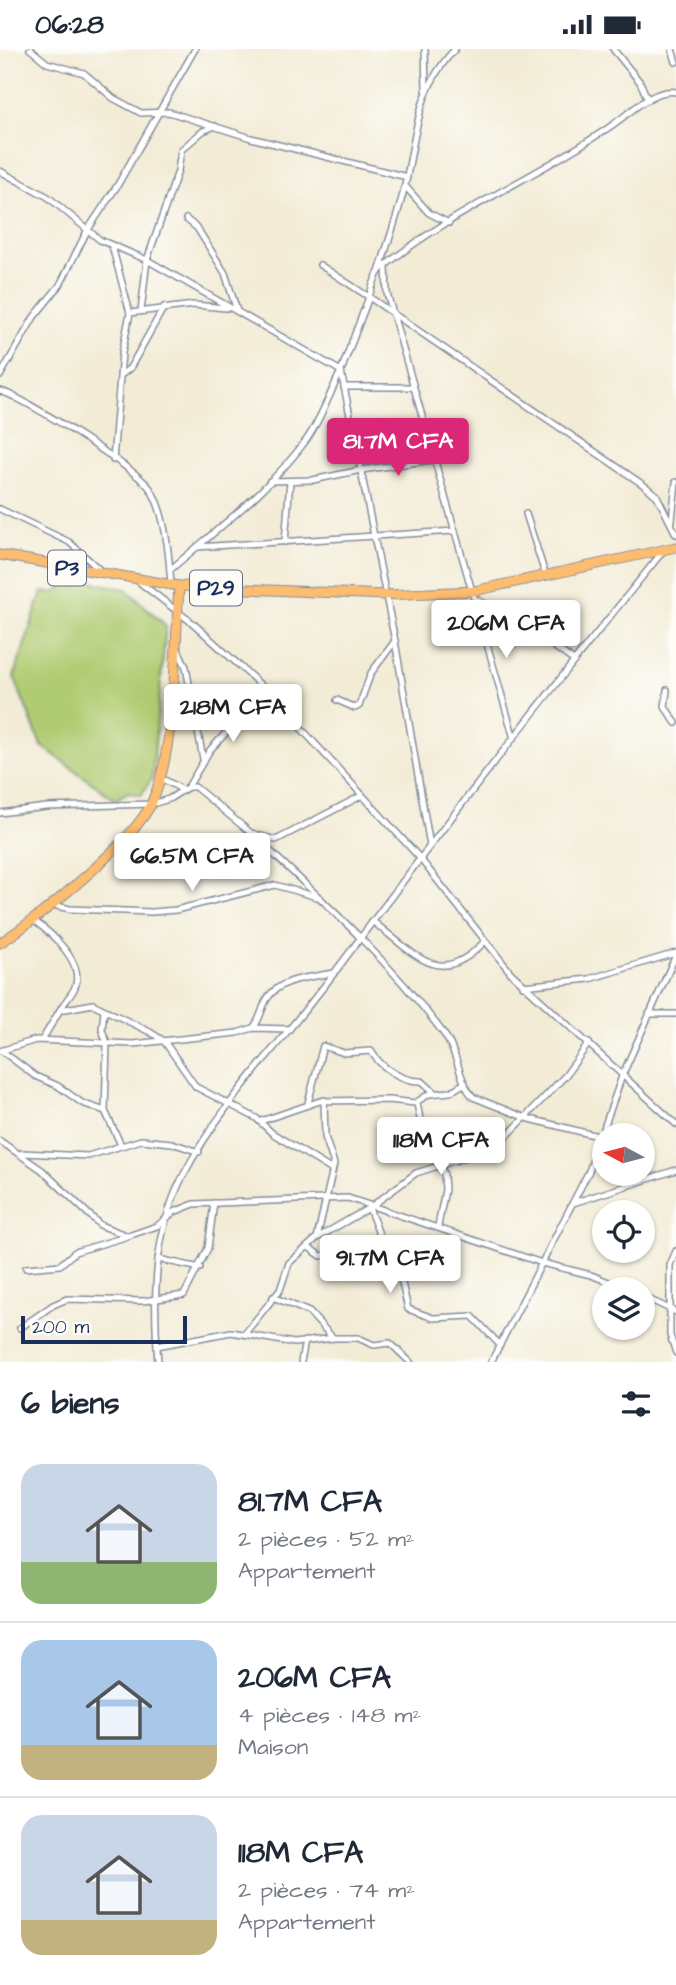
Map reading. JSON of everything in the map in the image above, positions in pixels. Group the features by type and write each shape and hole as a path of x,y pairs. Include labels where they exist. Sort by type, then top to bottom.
{"main road":[{"name":"P29","path":"0,943 52,905 117,845 142,819 152,804 161,778 175,644 175,585 386,595 475,595 676,547"},
{"name":"P3","path":"0,555 175,585"}],"street":[{"path":"30,49 47,63 84,73 107,93 138,112 169,112 407,177"},
{"path":"0,376 45,302 60,285 88,231 117,186 195,49"},
{"path":"170,570 270,481 309,436 341,371 383,267 405,186 426,90 425,49"},
{"path":"426,90 440,64 455,49"},
{"path":"613,49 639,82 649,100"},
{"path":"672,49 676,62"},
{"path":"383,267 449,223 576,151 649,100 670,91 676,92"},
{"path":"141,311 147,260 178,171 181,150 203,131 215,126"},
{"path":"0,171 48,197 88,231 112,246 147,260 341,371 395,641 430,846"},
{"path":"405,186 429,213 449,223"},
{"path":"186,219 197,228 225,273 232,303 239,313"},
{"path":"112,246 130,313 113,460"},
{"path":"320,265 576,436 645,486 657,496 676,534"},
{"path":"383,267 384,281 432,460 475,595 513,735"},
{"path":"130,313 194,305 229,308"},
{"path":"121,376 130,368 164,307"},
{"path":"0,358 7,363"},
{"path":"344,387 413,387"},
{"path":"0,391 17,396 150,487 159,510 175,585"},
{"path":"270,481 313,480 432,460"},
{"path":"285,542 290,481"},
{"path":"671,520 676,482"},
{"path":"0,509 69,542 105,575"},
{"path":"526,514 546,577"},
{"path":"196,547 455,531"},
{"path":"158,1362 155,1297 158,1259 166,1219 183,1176 230,1106 513,735 664,550"},
{"path":"135,578 266,690 421,859 523,986 676,1124"},
{"path":"475,595 574,661"},
{"path":"337,700 355,708 359,706 371,673 395,641"},
{"path":"175,644 182,653 186,667 203,759"},
{"path":"667,689 665,706 676,723"},
{"path":"0,813 46,807 152,804 169,799 185,788 203,759 266,690"},
{"path":"161,778 185,788 202,790 361,936 446,1036 473,1097 526,1118 592,1134"},
{"path":"251,833 276,840 361,796"},
{"path":"52,905 70,909 152,912 201,904 275,885 320,898"},
{"path":"33,920 58,941 68,954 75,972 75,986 42,1040"},
{"path":"372,921 434,965 445,967 468,959 485,940"},
{"path":"523,986 589,979 676,954"},
{"path":"607,1123 622,1076 676,954"},
{"path":"253,1028 264,1011 268,996 279,987 334,973"},
{"path":"60,1010 87,1003 164,1041 196,1087 261,1121 272,1133 332,1170"},
{"path":"104,1010 102,1030 107,1043 105,1111 121,1146"},
{"path":"649,1014 676,1014"},
{"path":"1,1051 42,1040 107,1043 164,1041 237,1033 253,1028 289,1029"},
{"path":"246,1332 283,1284 289,1263 317,1238 371,1206 407,1178 441,1163 476,1154 518,1128 565,1076 589,1043"},
{"path":"308,1103 323,1046 344,1053 371,1051 377,1061 404,1079 422,1081 433,1092"},
{"path":"1,1051 35,1076 58,1086 82,1103 105,1111"},
{"path":"261,1121 308,1103 324,1100 418,1103 433,1092 450,1092 465,1083"},
{"path":"317,1238 334,1164 325,1137 324,1100"},
{"path":"418,1103 420,1119 426,1122 441,1163 445,1186 438,1226"},
{"path":"21,1153 88,1156 141,1140 172,1143 199,1152"},
{"path":"0,1141 21,1153 100,1225 128,1236"},
{"path":"491,1362 592,1165"},
{"path":"573,1203 676,1170"},
{"path":"26,1268 60,1265 75,1252 128,1236 166,1219 182,1208 214,1203 348,1198 542,1263 596,1277"},
{"path":"20,1328 53,1305 67,1300 143,1301 155,1297 184,1295 208,1248 214,1203"},
{"path":"371,1206 382,1242"},
{"path":"308,1247 321,1256 382,1242 395,1245 405,1302 411,1312 433,1318 461,1314 472,1316 500,1345"},
{"path":"672,1362 676,1353 670,1335 674,1312 670,1265 676,1251"},
{"path":"158,1259 200,1268"},
{"path":"274,1297 309,1312 333,1338"},
{"path":"655,1302 674,1312"},
{"path":"156,1346 231,1332 246,1332 275,1341 358,1338 374,1345 390,1343 410,1362"},
{"path":"301,1362 305,1341"}],"green space":[{"path":"68,577 126,589 166,626 152,778 141,795 128,792 115,800 41,745 14,677 42,592 58,591"}]}
